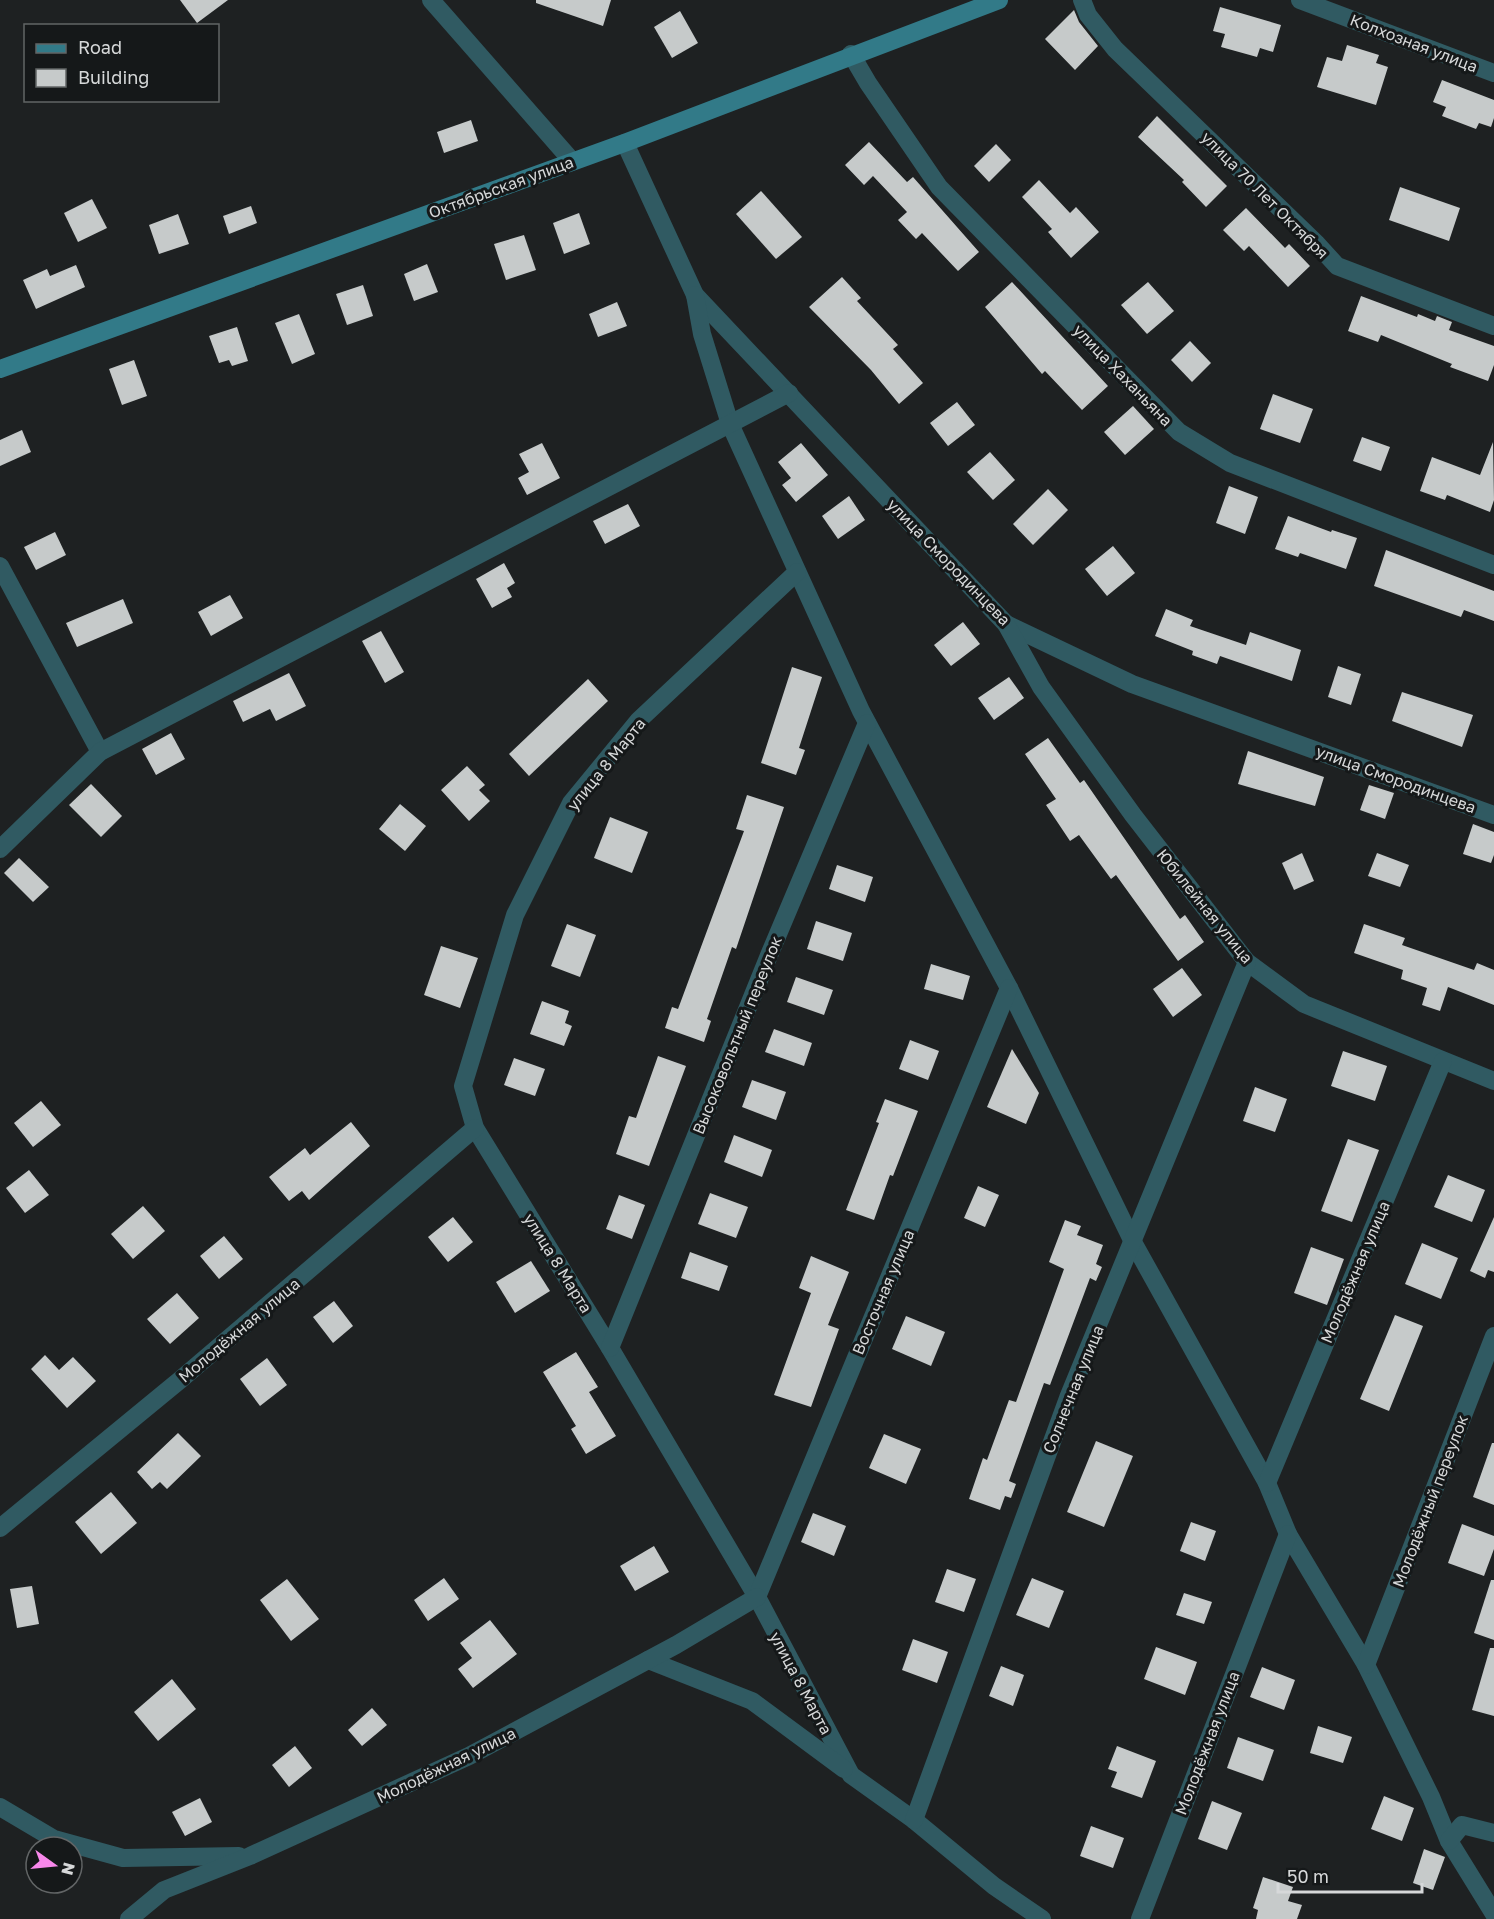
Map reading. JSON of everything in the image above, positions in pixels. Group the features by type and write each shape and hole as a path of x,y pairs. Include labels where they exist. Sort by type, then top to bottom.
{"street":[{"path":"430,0 572,161"},
{"name":"Октябрьская улица","path":"0,369 625,143 851,54 999,0"},
{"name":"улица 70 Лет Октября","path":"1082,0 1088,15 1115,49 1337,266 1494,326"},
{"name":"Колхозная улица","path":"1300,0 1494,73"},
{"name":"улица Хаханьяна","path":"851,54 868,83 939,187 1179,432 1230,464 1494,565"},
{"name":"улица Смородинцева","path":"625,143 695,295 1006,624 1132,684 1494,814"},
{"path":"695,295 702,333 730,424 867,723 1009,988 1133,1242 1268,1483 1288,1534 1366,1665 1431,1797 1449,1841 1494,1914"},
{"path":"0,849 100,752 789,393"},
{"path":"0,566 100,752"},
{"name":"улица 8 Марта","path":"797,572 639,720 571,803 515,915 463,1086 475,1128 610,1348 757,1597 851,1775 914,1820 994,1886 1042,1919"},
{"name":"Юбилейная улица","path":"1006,624 1041,687 1133,815 1247,962 1304,1004 1494,1081"},
{"name":"Высоковольтный переулок","path":"610,1348 770,953 867,723"},
{"name":"Солнечная улица","path":"914,1820 1068,1398 1247,962"},
{"name":"Восточная улица","path":"757,1597 1009,988"},
{"name":"Молодёжная улица","path":"1268,1483 1443,1061"},
{"name":"Молодёжная улица","path":"0,1528 180,1380 475,1128"},
{"name":"Молодёжный переулок","path":"1366,1665 1494,1336"},
{"name":"Молодёжная улица","path":"1140,1919 1288,1534"},
{"name":"Молодёжная улица","path":"129,1919 164,1890 250,1856 469,1756 648,1660 757,1597"},
{"path":"648,1660 752,1701 851,1775"},
{"path":"0,1807 54,1839 123,1858 250,1856"},
{"path":"1449,1841 1462,1825 1494,1833"}],"building":[{"path":"180,0 228,0 197,23"},
{"path":"536,0 611,0 603,26 536,3"},
{"path":"1220,7 1281,25 1273,52 1260,48 1257,57 1221,47 1225,34 1213,31"},
{"path":"1074,10 1079,22 1098,46 1075,70 1045,39"},
{"path":"680,11 698,43 672,58 654,27"},
{"path":"1347,45 1379,55 1376,63 1388,67 1376,105 1317,87 1327,57 1342,61"},
{"path":"1442,80 1494,100 1494,118 1491,127 1479,123 1476,129 1442,116 1446,107 1433,102"},
{"path":"1157,116 1227,186 1206,207 1182,182 1184,180 1138,137"},
{"path":"471,120 478,141 444,153 437,132"},
{"path":"869,142 907,182 913,177 979,252 958,271 922,233 916,239 898,220 907,212 873,176 864,185 845,165"},
{"path":"996,144 1011,160 989,182 974,166"},
{"path":"1039,180 1070,213 1076,207 1099,232 1071,258 1048,232 1052,229 1022,197"},
{"path":"1400,187 1460,208 1449,241 1389,220"},
{"path":"761,191 802,237 776,259 736,214"},
{"path":"92,199 107,228 78,242 64,213"},
{"path":"251,206 257,223 229,234 223,216"},
{"path":"1246,208 1285,248 1289,244 1310,266 1288,287 1249,246 1244,251 1223,230"},
{"path":"579,213 590,244 564,254 553,223"},
{"path":"178,214 189,244 159,254 149,225"},
{"path":"524,235 536,270 506,280 494,244"},
{"path":"427,264 438,292 414,301 404,274"},
{"path":"76,265 85,287 36,309 23,280 47,269 50,276"},
{"path":"842,277 861,298 857,301 898,345 893,349 923,383 899,404 871,370 809,307"},
{"path":"1012,282 1108,386 1082,410 1045,371 1042,374 985,307"},
{"path":"1148,282 1174,311 1147,334 1121,305"},
{"path":"363,285 373,316 347,325 336,294"},
{"path":"1361,296 1417,317 1418,314 1435,321 1437,316 1452,322 1449,330 1494,346 1494,365 1488,381 1450,367 1452,364 1381,335 1378,342 1348,331"},
{"path":"617,302 627,326 598,337 589,314"},
{"path":"299,314 315,354 292,364 275,323"},
{"path":"237,327 248,361 232,366 229,360 219,363 209,336"},
{"path":"1190,341 1211,363 1192,382 1171,360"},
{"path":"134,360 147,396 122,405 109,369"},
{"path":"1273,394 1313,409 1300,443 1260,429"},
{"path":"957,402 975,425 948,446 930,423"},
{"path":"1133,406 1154,429 1125,455 1104,432"},
{"path":"22,430 31,452 0,466 0,440"},
{"path":"1362,437 1390,447 1381,471 1353,461"},
{"path":"1493,442 1494,500 1490,512 1447,495 1445,500 1420,491 1432,457 1480,475"},
{"path":"542,443 560,478 527,495 518,478 529,472 519,454"},
{"path":"801,443 828,475 796,502 782,485 791,478 778,462"},
{"path":"990,452 1015,480 993,500 967,472"},
{"path":"1229,486 1258,497 1245,534 1216,523"},
{"path":"1048,489 1068,510 1033,545 1013,524"},
{"path":"849,496 865,520 838,539 822,516"},
{"path":"628,504 640,526 605,544 593,521"},
{"path":"1288,516 1331,532 1332,530 1357,538 1346,569 1300,553 1298,557 1275,549"},
{"path":"55,532 66,555 36,570 24,547"},
{"path":"1113,546 1135,573 1107,596 1085,569"},
{"path":"1386,550 1494,591 1494,621 1464,610 1461,617 1374,586"},
{"path":"504,563 515,583 507,588 512,597 492,608 476,579"},
{"path":"230,595 243,618 211,636 198,612"},
{"path":"123,599 133,623 77,647 66,623"},
{"path":"1166,609 1193,620 1190,626 1246,645 1250,632 1301,650 1292,681 1220,656 1217,664 1192,655 1193,651 1155,636"},
{"path":"963,622 980,644 951,666 934,645"},
{"path":"381,631 404,672 385,683 362,641"},
{"path":"1338,666 1361,674 1351,705 1328,697"},
{"path":"792,667 822,677 799,748 805,750 796,775 761,763"},
{"path":"289,673 306,706 276,721 270,709 243,722 233,701"},
{"path":"1009,677 1024,698 994,720 978,698"},
{"path":"588,679 608,701 529,776 509,754"},
{"path":"1402,692 1473,715 1462,747 1392,721"},
{"path":"171,733 185,759 156,775 142,749"},
{"path":"1048,738 1080,783 1084,780 1180,919 1185,915 1204,942 1178,961 1116,875 1111,879 1079,835 1070,841 1046,805 1056,799 1025,754"},
{"path":"1248,751 1324,777 1315,806 1238,784"},
{"path":"467,766 485,785 479,790 490,801 469,821 441,790"},
{"path":"91,784 122,816 101,837 69,805"},
{"path":"1369,785 1394,793 1385,819 1360,810"},
{"path":"747,795 784,807 736,949 732,947 707,1019 711,1021 704,1042 665,1028 672,1007 678,1009 744,831 736,829"},
{"path":"400,804 426,826 405,851 379,829"},
{"path":"610,817 648,832 632,873 594,858"},
{"path":"1473,824 1494,832 1494,855 1491,863 1463,854"},
{"path":"1302,853 1314,881 1294,890 1282,863"},
{"path":"1377,853 1409,865 1400,887 1368,876"},
{"path":"19,858 49,887 33,902 4,873"},
{"path":"837,865 873,877 865,902 829,889"},
{"path":"816,921 852,933 843,961 807,949"},
{"path":"567,924 596,935 580,977 551,966"},
{"path":"1364,924 1405,938 1402,945 1474,970 1477,963 1494,970 1494,1005 1448,987 1440,1011 1422,1005 1427,988 1401,979 1403,970 1354,953"},
{"path":"441,946 478,958 460,1008 424,995"},
{"path":"931,964 970,976 963,1000 924,989"},
{"path":"1182,968 1202,995 1173,1017 1153,989"},
{"path":"796,977 833,990 824,1015 787,1002"},
{"path":"542,1001 569,1011 565,1023 572,1026 564,1046 530,1034"},
{"path":"774,1029 812,1043 804,1066 765,1052"},
{"path":"910,1040 939,1051 928,1080 899,1069"},
{"path":"1012,1049 1039,1093 1026,1124 987,1107"},
{"path":"1343,1051 1387,1066 1375,1101 1331,1086"},
{"path":"658,1056 686,1066 649,1166 616,1154 629,1116 636,1118"},
{"path":"514,1058 545,1069 535,1096 504,1085"},
{"path":"752,1080 786,1092 776,1120 742,1107"},
{"path":"1255,1087 1287,1099 1275,1132 1243,1121"},
{"path":"885,1099 918,1111 893,1176 890,1175 874,1220 846,1210 879,1123 876,1122"},
{"path":"41,1101 61,1125 33,1147 14,1123"},
{"path":"351,1122 370,1146 309,1200 302,1191 289,1201 269,1177 305,1148 310,1155"},
{"path":"734,1135 772,1150 762,1177 724,1162"},
{"path":"1348,1139 1379,1150 1352,1222 1321,1211"},
{"path":"29,1170 49,1195 25,1213 6,1188"},
{"path":"1448,1175 1485,1190 1472,1222 1434,1207"},
{"path":"978,1186 999,1195 985,1227 964,1218"},
{"path":"710,1193 748,1207 736,1238 698,1224"},
{"path":"619,1195 645,1205 632,1239 606,1229"},
{"path":"143,1206 165,1231 133,1259 111,1234"},
{"path":"453,1217 473,1242 448,1262 428,1237"},
{"path":"1494,1217 1494,1272 1488,1270 1485,1278 1470,1271"},
{"path":"1065,1220 1081,1226 1077,1235 1103,1245 1096,1264 1102,1267 1096,1281 1090,1278 1050,1385 1044,1383 1009,1481 1016,1484 1011,1498 1005,1496 1000,1510 969,1499 983,1458 987,1460 1009,1400 1016,1402 1064,1269 1049,1262"},
{"path":"224,1236 243,1259 219,1279 200,1256"},
{"path":"1422,1243 1458,1258 1441,1299 1405,1284"},
{"path":"1311,1247 1344,1259 1327,1305 1294,1293"},
{"path":"690,1252 728,1266 719,1291 681,1278"},
{"path":"811,1256 849,1272 828,1325 839,1329 811,1407 774,1395 811,1293 799,1288"},
{"path":"531,1261 550,1291 515,1313 496,1282"},
{"path":"177,1293 199,1318 170,1344 147,1319"},
{"path":"334,1301 353,1326 333,1343 313,1317"},
{"path":"1395,1315 1423,1326 1389,1411 1360,1399"},
{"path":"906,1316 945,1332 931,1366 892,1349"},
{"path":"576,1352 598,1387 589,1392 616,1436 586,1454 571,1429 576,1426 543,1372"},
{"path":"45,1355 59,1370 73,1357 96,1381 67,1408 31,1369"},
{"path":"267,1358 287,1385 260,1406 240,1379"},
{"path":"178,1433 201,1456 167,1489 160,1482 152,1489 137,1472"},
{"path":"884,1434 921,1449 906,1484 869,1468"},
{"path":"1096,1441 1133,1456 1104,1527 1067,1512"},
{"path":"1492,1443 1494,1443 1494,1505 1473,1497"},
{"path":"111,1492 137,1523 101,1554 75,1522"},
{"path":"813,1513 846,1526 834,1556 801,1542"},
{"path":"1191,1522 1216,1531 1205,1561 1180,1551"},
{"path":"1462,1524 1494,1536 1494,1549 1484,1576 1448,1563"},
{"path":"654,1546 669,1572 635,1591 620,1566"},
{"path":"947,1569 976,1579 964,1612 935,1602"},
{"path":"444,1578 459,1599 428,1621 414,1600"},
{"path":"1032,1578 1064,1591 1049,1628 1016,1615"},
{"path":"287,1579 319,1619 291,1641 260,1600"},
{"path":"1491,1580 1494,1580 1494,1640 1474,1633"},
{"path":"32,1586 39,1624 17,1628 10,1589"},
{"path":"1184,1593 1212,1602 1204,1624 1176,1615"},
{"path":"490,1620 517,1654 473,1688 458,1669 472,1658 460,1643"},
{"path":"913,1639 948,1652 937,1683 902,1670"},
{"path":"1156,1647 1197,1662 1185,1695 1144,1679"},
{"path":"1490,1648 1494,1648 1494,1716 1472,1710"},
{"path":"1001,1666 1024,1675 1013,1706 989,1696"},
{"path":"1262,1667 1295,1680 1284,1710 1250,1697"},
{"path":"172,1679 196,1709 158,1741 134,1712"},
{"path":"372,1708 387,1725 362,1746 348,1730"},
{"path":"1318,1726 1352,1737 1343,1763 1310,1753"},
{"path":"1238,1737 1274,1750 1263,1781 1227,1768"},
{"path":"295,1746 312,1768 289,1787 272,1765"},
{"path":"1117,1746 1156,1761 1142,1798 1111,1787 1117,1772 1108,1769"},
{"path":"1384,1796 1414,1808 1402,1841 1371,1829"},
{"path":"200,1798 212,1822 185,1836 172,1812"},
{"path":"1212,1801 1242,1813 1227,1850 1198,1839"},
{"path":"1091,1826 1124,1838 1113,1868 1080,1856"},
{"path":"1424,1849 1445,1857 1433,1890 1413,1883"},
{"path":"1263,1877 1293,1887 1288,1901 1302,1905 1297,1919 1256,1919 1258,1910 1253,1908"}]}
